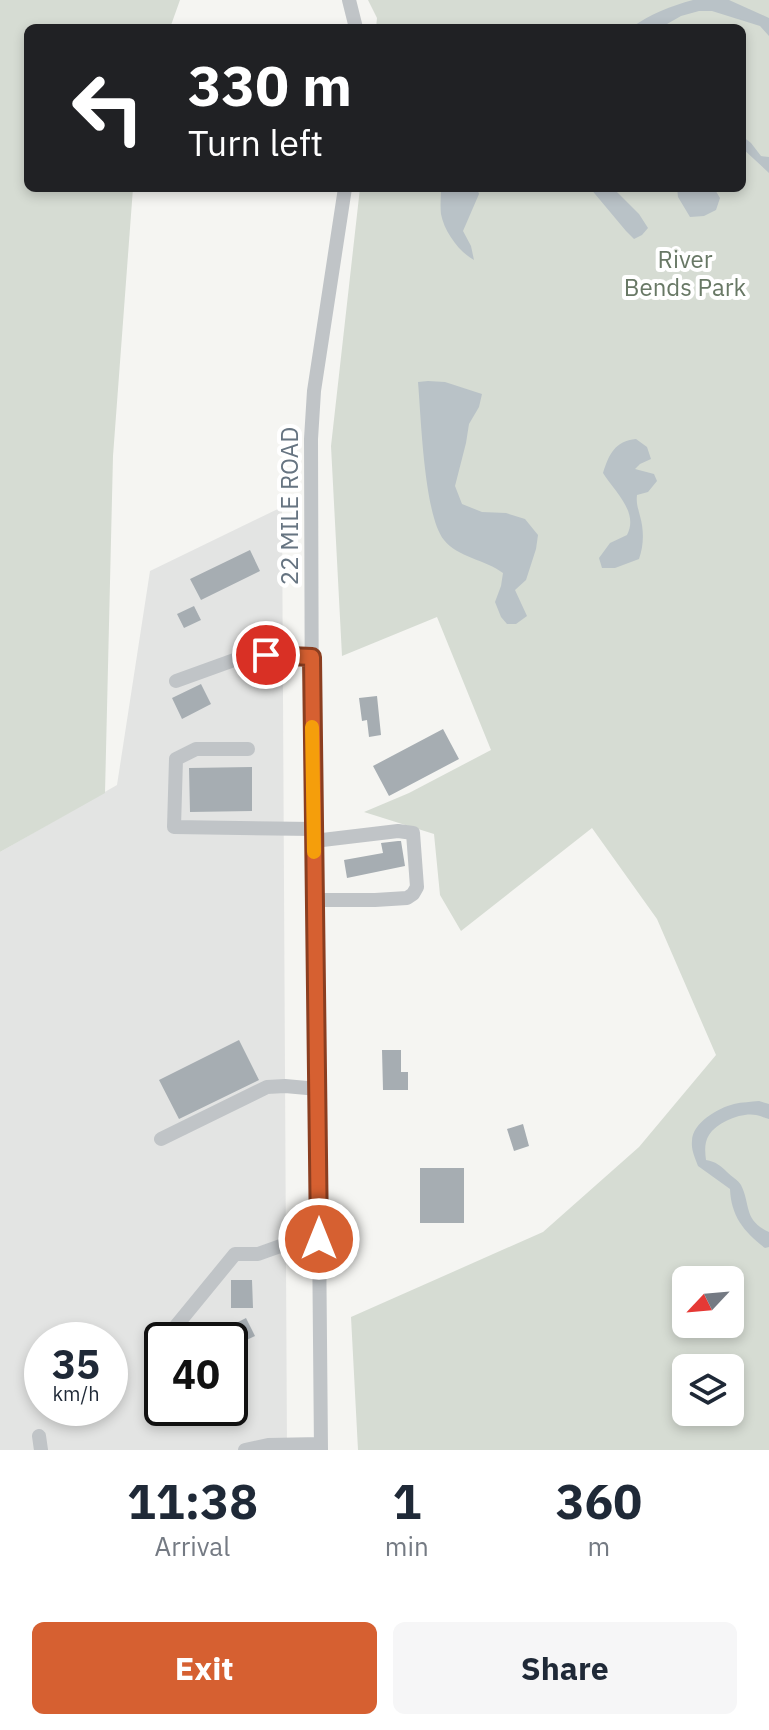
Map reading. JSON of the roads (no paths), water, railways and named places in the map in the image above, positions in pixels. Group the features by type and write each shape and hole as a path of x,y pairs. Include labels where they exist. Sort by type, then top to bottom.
{"street":[{"path":"349,0 355,24"},
{"name":"22 MILE ROAD","path":"321,1447 311,439 314,391 344,192"},
{"path":"176,681 248,655 312,657"},
{"path":"248,749 196,749 176,759 174,827 314,835 413,833 417,887 413,894 407,898 375,900 315,900"},
{"path":"161,1139 267,1087 318,1089"},
{"path":"179,1322 235,1254 258,1254 286,1244 319,1239"},
{"path":"245,1450 268,1445 321,1447"}],"park label":[{"name":"River Bends Park","path":"685,274"}]}
